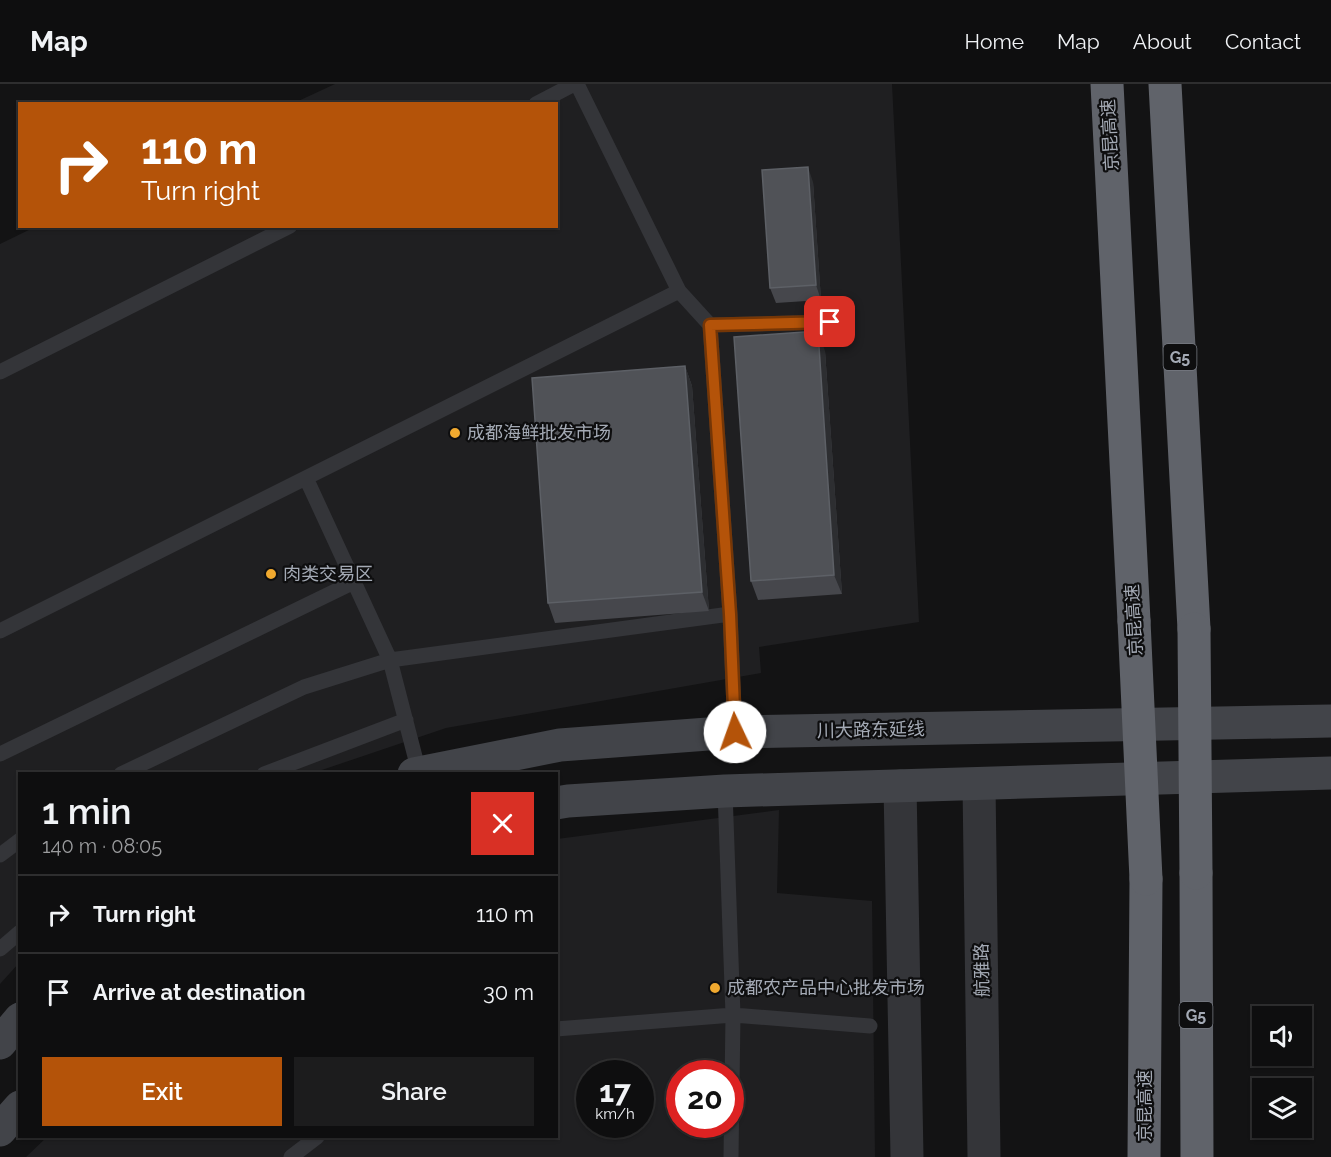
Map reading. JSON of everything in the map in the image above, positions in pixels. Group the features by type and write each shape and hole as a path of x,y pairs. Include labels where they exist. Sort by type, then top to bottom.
{"highway":[{"name":"京昆高速","path":"1107,84 1146,879 1144,1157"},
{"name":"G5","path":"1166,84 1194,629 1197,1157"}],"main road":[{"name":"川大路东延线","path":"421,772 560,745 735,732 1331,721"},
{"path":"558,803 725,791 1331,773"},
{"path":"0,1043 18,1022"},
{"path":"0,1130 18,1109"}],"street":[{"name":"航雅路","path":"979,784 984,1157"},
{"path":"900,786 907,1157"}],"lane":[{"path":"540,102 576,84 679,291 710,325 730,614 735,732"},
{"path":"0,372 286,228"},
{"path":"0,631 679,291"},
{"path":"710,325 830,322"},
{"path":"306,478 390,660 406,720 416,772"},
{"path":"0,754 354,582"},
{"path":"125,772 303,687 390,660 730,614"},
{"path":"269,772 406,720"},
{"path":"725,791 734,1015 731,1157"},
{"path":"0,855 18,842"},
{"path":"0,949 18,934"},
{"path":"558,1029 734,1015 870,1026"},
{"path":"291,1157 316,1138"}],"shaded area":[{"name":"成都海鲜批发市场","path":"335,84 892,84 919,622 759,647 761,673 446,728 316,772 18,772 18,964 0,984 0,244 33,228 558,228 558,102 296,102"},
{"name":"成都农产品中心批发市场","path":"779,810 777,893 872,901 875,1157 26,1157 46,1138 558,1138 558,839"}],"building":[{"path":"808,167 816,285 770,288 762,170"},
{"path":"818,331 834,575 751,581 734,337"},
{"path":"685,366 702,592 548,603 532,378"}],"place":[{"name":"成都海鲜批发市场","path":"455,433"},
{"name":"肉类交易区","path":"271,574"},
{"name":"成都农产品中心批发市场","path":"715,988"}],"route":[{"path":"735,732 730,614 710,325 830,322"}]}
